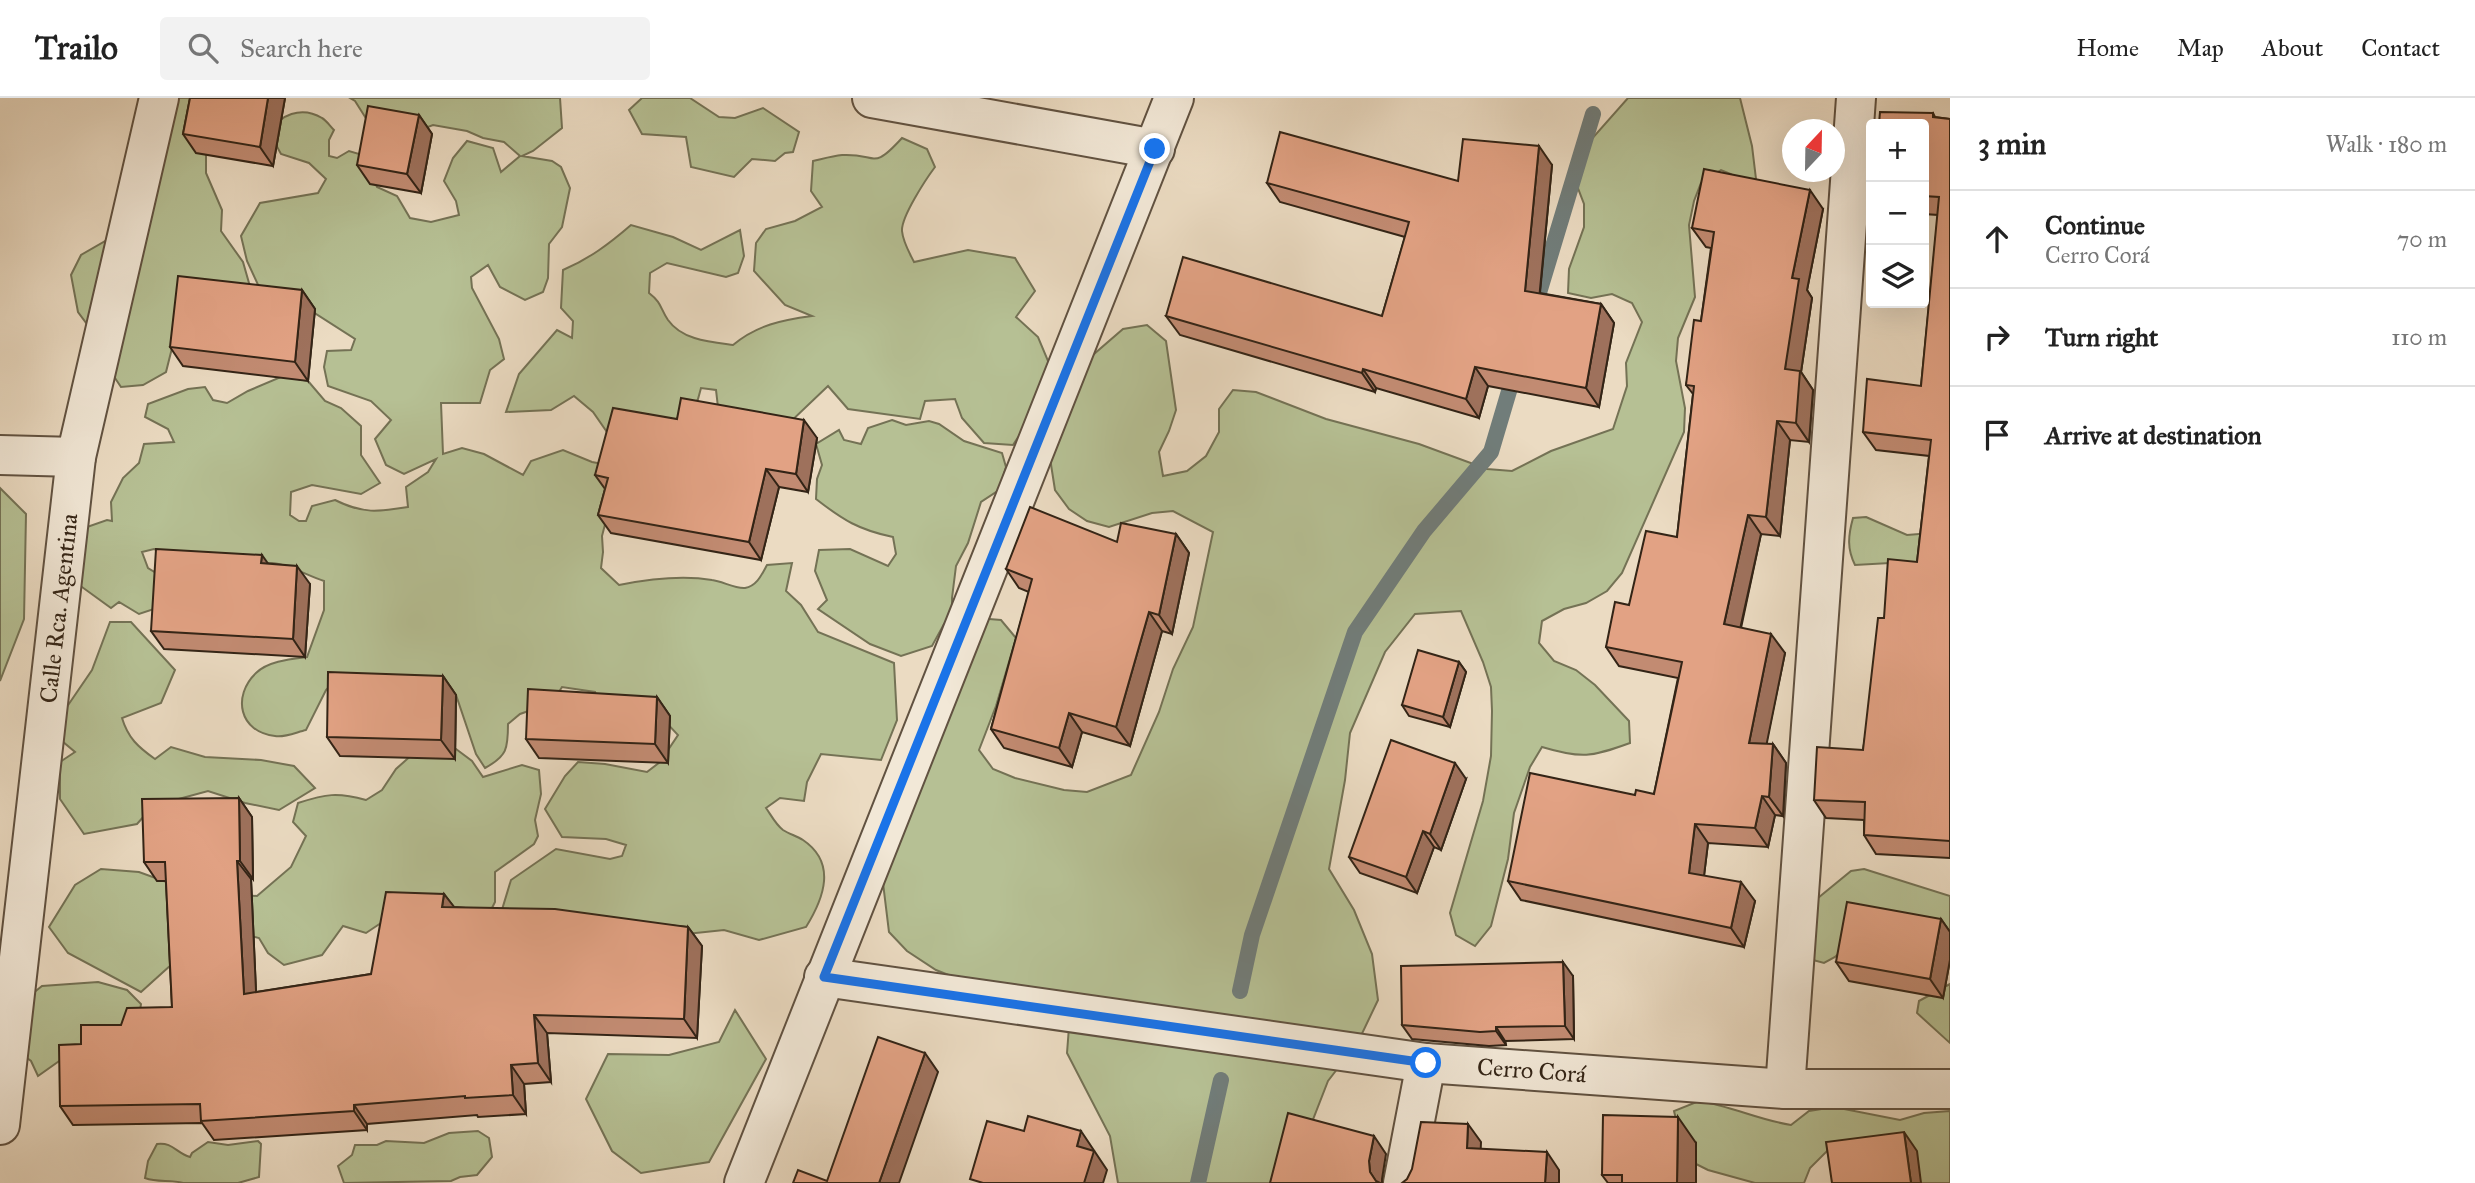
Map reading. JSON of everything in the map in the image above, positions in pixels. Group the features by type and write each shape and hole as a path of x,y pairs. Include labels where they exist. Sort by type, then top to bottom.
{"street":[{"name":"Calle Rca. Agentina","path":"0,1125 76,457 159,98"},
{"path":"872,98 1046,113 1155,149"},
{"path":"744,1183 1174,98"},
{"path":"1785,1089 1856,98"},
{"path":"0,455 76,457"},
{"name":"Cerro Corá","path":"824,977 1426,1063 1785,1089 1950,1089"},
{"path":"1403,1183 1426,1063"}],"green space":[{"path":"168,98 206,98 206,173 222,210 221,231 243,262 251,290 174,340 166,372 143,385 121,387 105,363 98,339 78,312 71,275 81,255 112,237"},
{"path":"350,98 560,98 562,128 533,151 522,156 552,161 561,167 570,188 562,227 549,244 548,278 543,292 525,300 500,287 488,265 471,277 472,288 499,339 504,359 490,370 480,403 441,403 443,454 462,448 484,454 523,475 531,461 563,450 592,462 614,466 610,505 602,536 601,568 619,585 654,579 689,578 745,588 756,582 767,565 792,563 786,591 801,605 818,632 894,663 897,720 881,760 821,754 807,782 804,801 780,798 766,808 780,828 814,849 824,870 822,893 806,927 759,940 724,930 658,937 501,913 511,880 556,849 610,859 622,856 626,845 606,839 562,837 545,809 565,776 578,762 647,772 660,762 678,735 663,719 597,698 595,692 562,687 552,703 520,714 508,724 505,751 498,760 485,768 476,754 456,695 338,677 326,690 306,730 275,736 253,728 247,720 243,712 244,692 248,682 261,669 280,661 307,657 324,610 324,581 278,564 197,560 154,549 142,552 148,568 161,576 157,608 139,614 119,602 111,608 82,587 72,590 87,527 107,520 112,521 111,502 123,478 139,463 144,444 174,442 168,429 145,417 148,404 188,389 205,387 213,400 227,403 283,376 308,381 325,401 341,408 361,426 361,455 380,483 361,494 312,485 291,492 290,515 299,521 306,521 312,506 335,500 371,511 408,507 406,487 428,472 436,459 404,474 386,465 375,439 391,420 371,401 328,386 324,367 327,351 351,350 355,339 305,307 260,289 247,261 241,236 260,203 318,193 326,179 309,163 281,154 270,134 279,121 292,114 314,114 324,119 334,130 329,140 329,156 337,158 349,151 366,156 377,187 397,196 410,218 431,222 459,215 456,201 444,181 453,158 467,141 493,148 501,172 520,156 504,142 483,138 467,131 433,125 415,132 367,120 355,101"},
{"path":"642,98 690,98 719,117 735,118 763,108 799,132 793,152 785,153 775,161 752,159 734,177 691,167 686,137 642,134 629,110"},
{"path":"1628,98 1740,98 1752,146 1756,179 1740,182 1721,170 1701,183 1694,201 1689,225 1695,297 1678,338 1676,361 1685,408 1684,432 1622,573 1607,591 1542,621 1539,643 1554,661 1576,670 1595,685 1629,721 1630,743 1586,755 1542,747 1530,767 1514,813 1508,859 1491,926 1475,946 1456,935 1450,913 1483,801 1491,756 1491,687 1461,611 1415,614 1385,652 1350,733 1345,780 1329,869 1354,910 1372,954 1378,1000 1358,1042 1328,1081 1312,1122 1275,1183 1118,1183 1110,1136 1067,1053 1071,1001 981,988 936,970 907,951 889,932 878,842 872,819 884,777 901,762 977,618 1001,620 1016,638 996,706 979,750 993,769 1015,778 1064,790 1087,792 1131,775 1159,712 1173,669 1193,627 1213,532 1173,511 1152,513 1109,527 1087,521 1069,509 1055,490 1044,420 1064,380 1123,329 1147,325 1166,341 1176,410 1159,452 1163,476 1187,471 1206,456 1219,432 1219,409 1233,390 1256,392 1326,419 1419,444 1487,469 1512,471 1551,451 1613,429 1627,386 1626,363 1642,322 1632,303 1612,294 1591,298 1568,293 1569,269 1584,227 1584,204 1576,183 1578,161 1589,142"},
{"path":"902,138 927,149 935,167 915,198 903,225 906,247 914,262 968,250 1015,258 1035,291 1016,317 1038,337 1051,368 1042,401 1013,445 984,443 962,418 955,399 925,401 920,419 848,409 828,386 784,428 719,416 716,390 701,388 698,399 681,429 609,435 593,412 574,396 551,410 506,412 519,374 557,330 572,338 573,321 561,308 563,270 598,250 631,225 673,237 701,250 740,230 744,256 738,273 726,277 667,263 650,273 649,293 659,303 668,320 681,332 706,341 733,345 770,325 812,316 785,305 754,271 756,243 766,229 795,221 822,207 811,191 813,161 842,155 879,158"},
{"path":"892,420 906,425 929,421 939,424 964,441 1002,453 1006,467 999,490 981,502 968,543 956,566 952,616 944,624 932,646 901,656 870,644 818,609 827,600 815,571 819,550 850,549 888,566 896,554 893,537 852,523 816,499 817,479 822,465 816,444 839,430 844,440 861,444 868,428"},
{"path":"0,488 26,514 24,619 0,681"},
{"path":"1866,517 1907,535 1931,533 1950,570 1890,563 1855,565 1850,548 1851,525 1853,518"},
{"path":"110,622 131,622 175,670 161,703 122,718 134,742 155,759 171,747 205,757 261,760 294,766 315,788 279,810 208,791 153,806 137,824 84,834 60,799 60,762 75,752 62,741 62,714 92,670"},
{"path":"456,749 472,761 483,777 522,765 539,770 541,794 535,820 538,836 534,844 495,872 495,902 490,912 399,911 366,933 343,926 322,955 284,965 268,953 259,938 239,933 202,937 141,992 68,953 49,927 75,885 101,869 139,872 194,892 257,896 291,867 306,836 293,822 298,803 332,795 366,800 382,790 396,769 415,752"},
{"path":"1864,869 1950,896 1950,955 1868,926 1835,957 1824,963 1813,960 1818,898 1851,871"},
{"path":"98,982 127,990 141,1004 139,1017 131,1031 103,1030 38,1076 31,1061 9,1045 22,1002 42,986"},
{"path":"1950,984 1950,1043 1917,1013 1919,1001"},
{"path":"735,1010 766,1059 709,1162 641,1173 612,1151 586,1099 608,1054 669,1055 719,1042"},
{"path":"1699,1101 1791,1125 1809,1111 1834,1107 1900,1120 1924,1113 1950,1111 1950,1183 1900,1183 1873,1161 1827,1151 1810,1168 1804,1183 1755,1183 1708,1170 1686,1159 1674,1111"},
{"path":"478,1131 489,1138 492,1157 477,1175 451,1181 344,1183 338,1166 352,1155 355,1145 377,1145 386,1141 424,1143 449,1133"},
{"path":"258,1141 261,1144 259,1177 238,1183 183,1183 145,1178 148,1161 157,1144 171,1146 190,1157 208,1142 228,1145"}],"building":[{"path":"190,98 268,98 260,147 183,134"},
{"path":"368,106 419,115 407,174 357,165"},
{"path":"1880,112 1933,113 1933,117 1950,119 1950,841 1864,835 1865,802 1814,800 1817,747 1863,750 1878,618 1884,618 1888,559 1917,562 1931,440 1863,432 1867,379 1921,386 1939,197 1929,196 1929,119 1879,119"},
{"path":"1280,132 1458,181 1463,139 1539,146 1525,291 1601,304 1586,388 1475,367 1466,399 1363,369 1362,373 1166,316 1183,257 1382,316 1409,222 1267,183"},
{"path":"1704,169 1810,190 1792,278 1799,279 1785,369 1800,371 1796,423 1777,421 1766,517 1748,515 1724,624 1771,634 1749,743 1773,744 1769,797 1762,796 1755,828 1695,824 1689,873 1741,882 1731,928 1508,881 1530,773 1635,795 1636,790 1654,794 1682,662 1606,647 1615,602 1629,605 1646,531 1677,537 1694,386 1686,385 1694,320 1701,321 1714,232 1692,228"},
{"path":"178,276 302,290 295,362 170,347"},
{"path":"681,398 804,420 796,474 766,469 749,542 598,515 608,478 595,475 613,408 677,419"},
{"path":"1030,507 1117,542 1121,523 1176,534 1159,615 1149,612 1116,727 1069,713 1059,748 991,729 1032,579 1006,569"},
{"path":"156,549 262,555 261,563 297,566 293,639 151,631"},
{"path":"1418,650 1459,662 1443,717 1402,705"},
{"path":"328,672 443,676 441,740 327,737"},
{"path":"528,689 657,697 655,744 526,739"},
{"path":"1391,740 1455,763 1430,834 1423,831 1406,877 1349,857"},
{"path":"239,798 240,861 237,861 244,994 371,974 386,892 444,894 442,907 555,909 688,927 684,1019 534,1015 538,1063 511,1065 513,1095 354,1105 354,1111 201,1121 200,1104 60,1106 59,1045 81,1044 81,1025 121,1025 127,1008 172,1007 165,862 144,862 142,799"},
{"path":"1847,902 1941,919 1930,979 1836,962"},
{"path":"1563,962 1565,1026 1496,1027 1496,1031 1480,1032 1402,1025 1401,966"},
{"path":"878,1037 925,1053 879,1183 793,1183 798,1170 827,1181"},
{"path":"1288,1113 1374,1136 1369,1161 1370,1172 1380,1183 1270,1183"},
{"path":"1603,1115 1678,1117 1677,1183 1622,1183 1622,1175 1602,1175"},
{"path":"1028,1116 1081,1131 1077,1146 1094,1151 1084,1183 983,1183 970,1179 987,1121 1024,1131"},
{"path":"1421,1122 1468,1124 1467,1148 1547,1152 1545,1183 1402,1183 1412,1169"},
{"path":"1904,1132 1911,1183 1832,1183 1826,1142"}],"waterway":[{"path":"1535,306 1593,114"},
{"path":"1240,991 1252,935 1355,632 1424,531 1491,452 1515,371"},
{"path":"1198,1183 1221,1080"}],"route":[{"path":"1155,149 824,977 1426,1063"}]}
